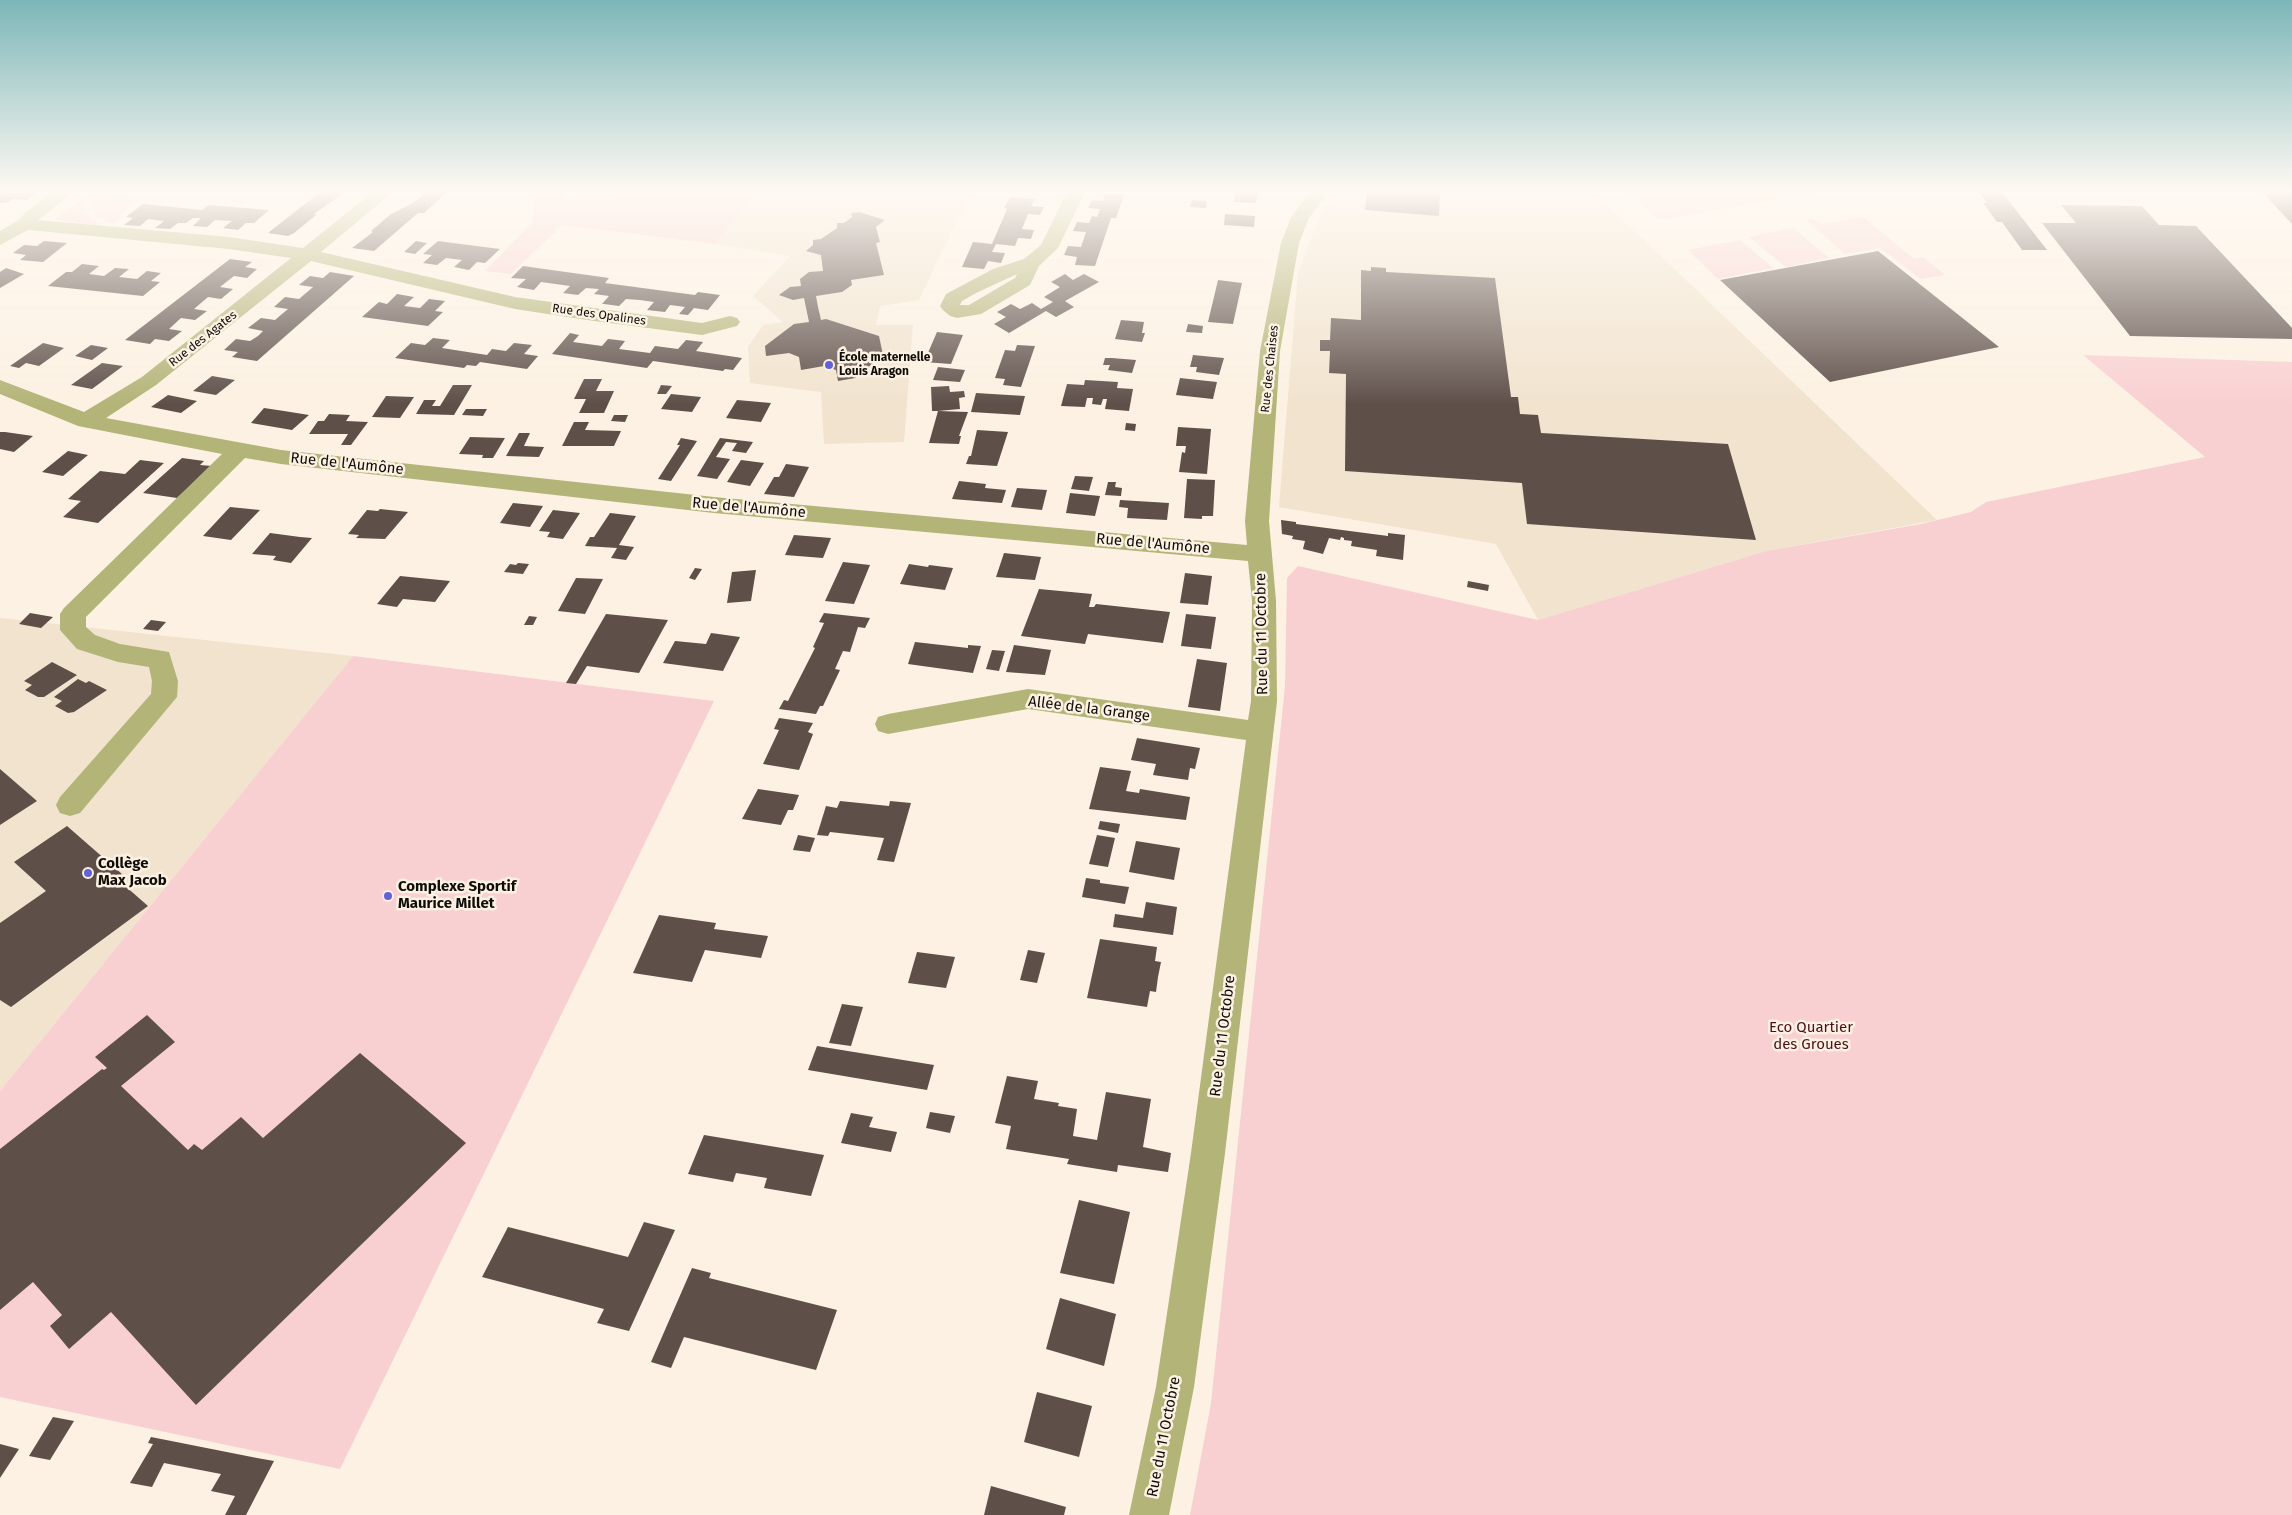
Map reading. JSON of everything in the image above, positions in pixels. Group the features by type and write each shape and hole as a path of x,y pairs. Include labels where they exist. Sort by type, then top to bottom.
{"street":[{"name":"Rue des Agates","path":"86,421 149,381 299,263"},
{"name":"Rue des Opalines","path":"342,263 515,303 702,329 730,322"},
{"name":"Rue des Chaises","path":"1260,554 1257,521 1270,351 1286,263"},
{"name":"Rue de l'Aumône","path":"0,386 86,421 281,457 704,504 1260,554"},
{"path":"70,805 164,698 165,681 160,659 118,653 86,642 73,630 72,614 240,450"},
{"name":"Rue du 11 Octobre","path":"1149,1515 1175,1387 1208,1153 1264,701 1264,601 1260,554"},
{"name":"Allée de la Grange","path":"888,724 1028,699 1260,732"}],"shaded area":[{"name":"École maternelle Louis Aragon","path":"784,263 937,263 919,300 880,306 876,325 913,325 904,442 824,444 821,392 750,383 748,347 763,325 783,322 753,296"},
{"path":"1302,263 1668,263 1937,520 1766,551 1538,620 1496,544 1279,507 1298,273"},
{"name":"Collège Max Jacob","path":"0,618 353,656 0,1091"}],"green space":[{"path":"493,263 523,263 511,274 485,271"},
{"path":"1701,263 1767,263 1773,268 1718,279"},
{"path":"1781,263 1807,263 1786,267"},
{"path":"1899,263 1930,263 1945,275 1921,279"},
{"name":"Eco Quartier des Groues","path":"2083,355 2292,362 2292,1515 1190,1515 1211,1403 1285,686 1287,578 1298,566 1538,620 1766,551 1921,524 1971,512 1986,502 2205,457"},
{"name":"Complexe Sportif Maurice Millet","path":"353,656 714,701 340,1469 0,1397 0,1091"}],"building":[{"path":"225,263 251,263 245,267 257,269 247,278 234,276 220,287 233,289 221,299 208,297 194,309 207,311 195,320 181,318 169,329 182,331 169,341 155,339 150,344 125,340"},
{"path":"423,263 440,263 437,265"},
{"path":"459,263 476,263 469,270 454,267"},
{"path":"822,263 881,263 884,275 851,280 852,285 842,292 816,296 821,320 826,319 879,336 883,355 855,378 838,381 836,370 824,366 801,370 799,357 789,353 766,356 765,346 794,324 809,322 804,298 793,300 779,295 790,287 801,286 800,279 809,272 823,271"},
{"path":"964,263 987,263 984,269 962,267"},
{"path":"1076,263 1096,263 1095,266 1075,265"},
{"path":"1814,263 1893,263 1999,347 1830,382 1720,280"},
{"path":"2073,263 2231,263 2292,328 2292,339 2130,336"},
{"path":"82,264 99,266 89,274 104,276 115,268 129,269 119,277 137,279 147,271 161,273 151,281 160,282 143,296 48,286 66,272 72,272"},
{"path":"523,266 609,278 605,283 695,295 698,292 720,295 708,310 694,308 688,315 679,314 685,307 670,305 665,312 647,310 654,302 640,300 626,299 619,306 602,304 609,296 594,294 599,289 586,288 578,295 563,293 570,286 541,282 534,290 517,287 526,279 511,278"},
{"path":"1371,267 1386,268 1386,272 1495,278 1511,397 1518,397 1520,414 1538,415 1541,433 1728,444 1756,540 1527,524 1522,483 1345,471 1346,374 1329,373 1330,351 1320,351 1320,340 1330,340 1331,318 1361,320 1361,270 1371,271"},
{"path":"6,268 24,274 0,288 0,272"},
{"path":"330,272 354,276 257,361 232,357 238,352 224,350 236,339 250,341 258,336 263,331 248,328 261,318 275,320 288,309 274,307 285,297 299,299 313,287 299,285 310,276 323,278"},
{"path":"1065,274 1073,280 1084,274 1099,282 1065,301 1074,307 1056,317 1046,311 1009,333 994,324 1006,317 997,312 1011,304 1020,309 1032,303 1041,309 1053,302 1044,297 1060,287 1051,282"},
{"path":"1218,280 1242,283 1233,324 1208,322"},
{"path":"397,294 414,297 404,306 420,308 429,299 445,301 435,311 443,312 428,326 362,317 379,302 387,304"},
{"path":"1121,320 1144,322 1142,333 1145,333 1142,342 1115,339"},
{"path":"1188,324 1203,326 1202,333 1186,332"},
{"path":"937,332 963,335 951,364 924,362"},
{"path":"570,333 579,335 573,342 602,346 608,339 625,341 619,349 650,353 655,346 678,349 686,340 703,342 696,351 742,358 733,370 725,369 723,371 653,361 647,368 552,354"},
{"path":"433,338 450,340 442,348 487,355 492,349 506,351 514,343 532,345 524,354 538,356 527,369 480,362 476,366 467,365 464,368 395,358 411,343 425,345"},
{"path":"43,343 64,348 39,366 26,363 19,368 10,366"},
{"path":"91,345 108,348 92,360 75,356"},
{"path":"1017,345 1035,346 1021,387 1003,385 1005,379 995,378 1005,350 1015,351"},
{"path":"1193,355 1224,358 1219,375 1196,372 1197,367 1190,367"},
{"path":"1105,358 1136,360 1132,373 1108,370 1110,365 1103,365"},
{"path":"102,363 123,366 92,389 71,385"},
{"path":"938,367 965,370 960,382 933,380"},
{"path":"212,376 235,380 216,395 193,391"},
{"path":"1180,378 1217,382 1213,399 1176,395"},
{"path":"584,379 602,379 596,391 614,391 604,413 579,413 586,399 574,399"},
{"path":"1085,380 1118,382 1117,388 1133,389 1129,411 1105,409 1107,399 1103,399 1101,405 1092,404 1093,398 1087,398 1085,407 1061,406 1067,384 1084,385"},
{"path":"453,385 472,385 454,415 416,414 424,400 436,400 432,406 440,406"},
{"path":"661,385 672,386 666,394 657,394"},
{"path":"949,386 950,392 964,391 965,397 959,398 960,409 932,411 931,387"},
{"path":"976,393 1025,396 1020,415 971,412"},
{"path":"671,394 701,397 692,412 661,409"},
{"path":"168,395 197,401 181,413 151,407"},
{"path":"386,396 414,397 400,418 372,417"},
{"path":"737,400 771,403 761,422 726,418"},
{"path":"264,408 309,415 292,430 251,423"},
{"path":"466,409 487,409 483,416 462,415"},
{"path":"938,411 968,412 959,436 961,436 959,444 929,443"},
{"path":"329,414 350,415 346,421 368,422 351,445 341,445 348,434 309,434 318,421 324,421"},
{"path":"614,415 628,415 625,422 611,421"},
{"path":"574,422 589,422 585,430 621,431 614,446 562,446"},
{"path":"1126,423 1136,424 1135,431 1125,430"},
{"path":"1178,427 1211,429 1207,474 1179,472 1182,452 1185,453 1186,446 1176,446"},
{"path":"977,430 1008,432 997,466 966,464 969,456 971,456"},
{"path":"0,432 33,436 14,452 0,449"},
{"path":"519,433 530,433 524,446 544,447 539,457 506,456"},
{"path":"470,437 505,438 493,458 482,458 483,455 459,454"},
{"path":"681,438 697,441 671,481 658,479 680,445 677,445"},
{"path":"720,438 753,442 746,453 732,451 737,443 726,442 716,457 730,459 717,479 697,476"},
{"path":"68,451 88,455 63,476 42,472"},
{"path":"182,458 204,461 200,465 212,466 177,498 143,493"},
{"path":"140,460 164,463 98,523 63,517 81,501 68,499 100,471 125,474"},
{"path":"741,460 764,463 750,486 727,482"},
{"path":"786,464 809,467 794,497 764,494 774,477 779,477"},
{"path":"1075,476 1093,477 1089,491 1071,489"},
{"path":"1187,479 1215,480 1213,516 1202,516 1202,519 1184,518"},
{"path":"959,481 986,484 985,488 1006,490 1002,503 952,499"},
{"path":"1108,482 1116,482 1115,487 1122,488 1121,496 1105,495"},
{"path":"1017,488 1047,490 1042,510 1011,507"},
{"path":"1070,493 1100,496 1095,516 1066,513"},
{"path":"1120,500 1169,503 1167,520 1127,518 1128,508 1119,507"},
{"path":"513,503 543,506 530,527 500,523"},
{"path":"230,507 260,510 231,540 203,536"},
{"path":"380,509 408,512 385,539 356,538 359,535 348,534 367,510 378,511"},
{"path":"553,510 580,513 563,539 547,537 550,532 539,531"},
{"path":"610,513 636,516 619,545 634,547 626,560 611,558 617,548 585,546 590,537 594,537"},
{"path":"1281,520 1296,522 1296,524 1388,536 1388,533 1405,535 1403,560 1376,556 1377,550 1351,546 1352,541 1344,540 1341,537 1340,540 1329,538 1323,554 1303,549 1305,541 1292,539 1293,536 1282,534"},
{"path":"270,533 312,538 291,563 273,560 276,556 252,554"},
{"path":"794,535 831,538 823,558 785,555"},
{"path":"1004,553 1041,557 1035,580 996,577"},
{"path":"843,562 870,565 854,604 825,601"},
{"path":"518,563 529,564 523,574 504,572 510,564 516,565"},
{"path":"909,564 953,568 945,590 900,584"},
{"path":"695,568 702,569 695,580 689,578"},
{"path":"756,570 751,601 727,603 732,572"},
{"path":"1185,573 1212,576 1208,605 1180,603"},
{"path":"400,576 450,581 435,602 403,599 397,607 377,604"},
{"path":"576,578 603,579 585,614 558,611"},
{"path":"1468,581 1489,585 1488,591 1467,587"},
{"path":"1039,589 1092,594 1089,607 1094,607 1096,604 1170,612 1163,643 1088,634 1085,644 1021,636"},
{"path":"30,613 53,617 41,628 19,624"},
{"path":"824,613 870,618 865,628 858,627 850,652 843,651 835,669 840,670 823,706 820,706 816,714 779,709 784,700 788,701 815,648 813,647 824,623 819,622"},
{"path":"606,614 668,620 639,673 587,666 576,684 566,683"},
{"path":"1186,614 1216,617 1211,649 1181,646"},
{"path":"529,616 537,617 533,625 524,625"},
{"path":"151,620 166,622 158,631 143,629"},
{"path":"711,633 740,637 723,671 663,663 675,641 706,644"},
{"path":"915,642 968,648 968,645 981,646 973,673 908,664"},
{"path":"1014,645 1051,650 1045,675 1006,672"},
{"path":"992,650 1005,651 999,671 986,669"},
{"path":"1197,659 1227,663 1220,711 1188,707"},
{"path":"52,662 77,675 44,697 38,697 25,690 32,685 24,681"},
{"path":"78,679 86,683 89,681 107,690 74,712 68,713 55,706 62,701 54,697"},
{"path":"779,718 813,723 808,732 813,734 799,770 763,764 779,730 774,729"},
{"path":"1137,738 1200,748 1195,769 1190,768 1188,780 1153,775 1156,764 1131,760"},
{"path":"1100,767 1131,771 1126,791 1139,793 1140,789 1190,797 1186,820 1089,809"},
{"path":"0,769 37,801 0,825"},
{"path":"758,789 799,795 793,810 788,810 781,825 742,819"},
{"path":"840,801 889,806 890,801 911,803 894,862 877,860 884,838 830,832 828,836 817,835 826,806 837,808"},
{"path":"1100,821 1120,824 1118,833 1098,829"},
{"path":"67,826 122,874 116,878 148,906 11,1007 0,1000 0,923 46,891 14,862"},
{"path":"798,835 815,838 810,852 793,850"},
{"path":"1097,835 1115,838 1108,867 1089,864"},
{"path":"1136,841 1180,848 1174,880 1129,872"},
{"path":"1086,878 1100,880 1100,883 1129,887 1125,904 1082,897"},
{"path":"1146,902 1177,907 1173,935 1113,927 1115,914 1143,918"},
{"path":"659,915 716,923 714,929 768,936 761,958 705,950 692,982 633,973"},
{"path":"1100,939 1157,947 1155,961 1161,962 1156,992 1150,991 1147,1007 1087,998"},
{"path":"1028,950 1045,953 1037,983 1020,980"},
{"path":"917,952 955,957 946,988 908,983"},
{"path":"842,1004 863,1007 851,1046 829,1043"},
{"path":"147,1015 175,1042 121,1086 188,1150 194,1144 202,1150 241,1117 263,1138 360,1053 466,1143 196,1405 111,1312 69,1349 50,1326 62,1315 33,1282 0,1310 0,1149 102,1069 107,1068 95,1057"},
{"path":"817,1046 934,1065 927,1090 808,1070"},
{"path":"1007,1076 1038,1081 1034,1099 1059,1103 1058,1106 1077,1109 1073,1136 1097,1140 1106,1092 1151,1099 1143,1147 1171,1153 1168,1172 1118,1165 1117,1172 1067,1164 1069,1159 1006,1149 1011,1126 995,1123"},
{"path":"930,1112 955,1116 950,1133 926,1128"},
{"path":"851,1113 873,1117 869,1127 897,1132 891,1152 841,1143"},
{"path":"704,1135 824,1155 811,1196 764,1188 767,1178 736,1173 733,1182 688,1174"},
{"path":"1079,1200 1130,1212 1114,1284 1060,1273"},
{"path":"644,1222 675,1230 629,1331 597,1323 604,1309 482,1277 508,1227 628,1257"},
{"path":"692,1268 711,1273 709,1278 837,1310 816,1370 684,1337 671,1368 651,1362"},
{"path":"1060,1298 1116,1314 1104,1366 1046,1349"},
{"path":"1037,1392 1092,1406 1079,1457 1024,1442"},
{"path":"53,1417 74,1421 50,1460 29,1456"},
{"path":"151,1437 274,1461 246,1515 225,1515 235,1496 211,1491 221,1474 164,1463 152,1487 130,1483 153,1444 148,1443"},
{"path":"0,1444 19,1449 0,1478"},
{"path":"991,1486 1066,1507 1064,1515 984,1515"}],"place":[{"name":"École maternelle Louis Aragon","path":"829,365"},
{"name":"Collège Max Jacob","path":"88,873"},
{"name":"Complexe Sportif Maurice Millet","path":"388,896"}]}
